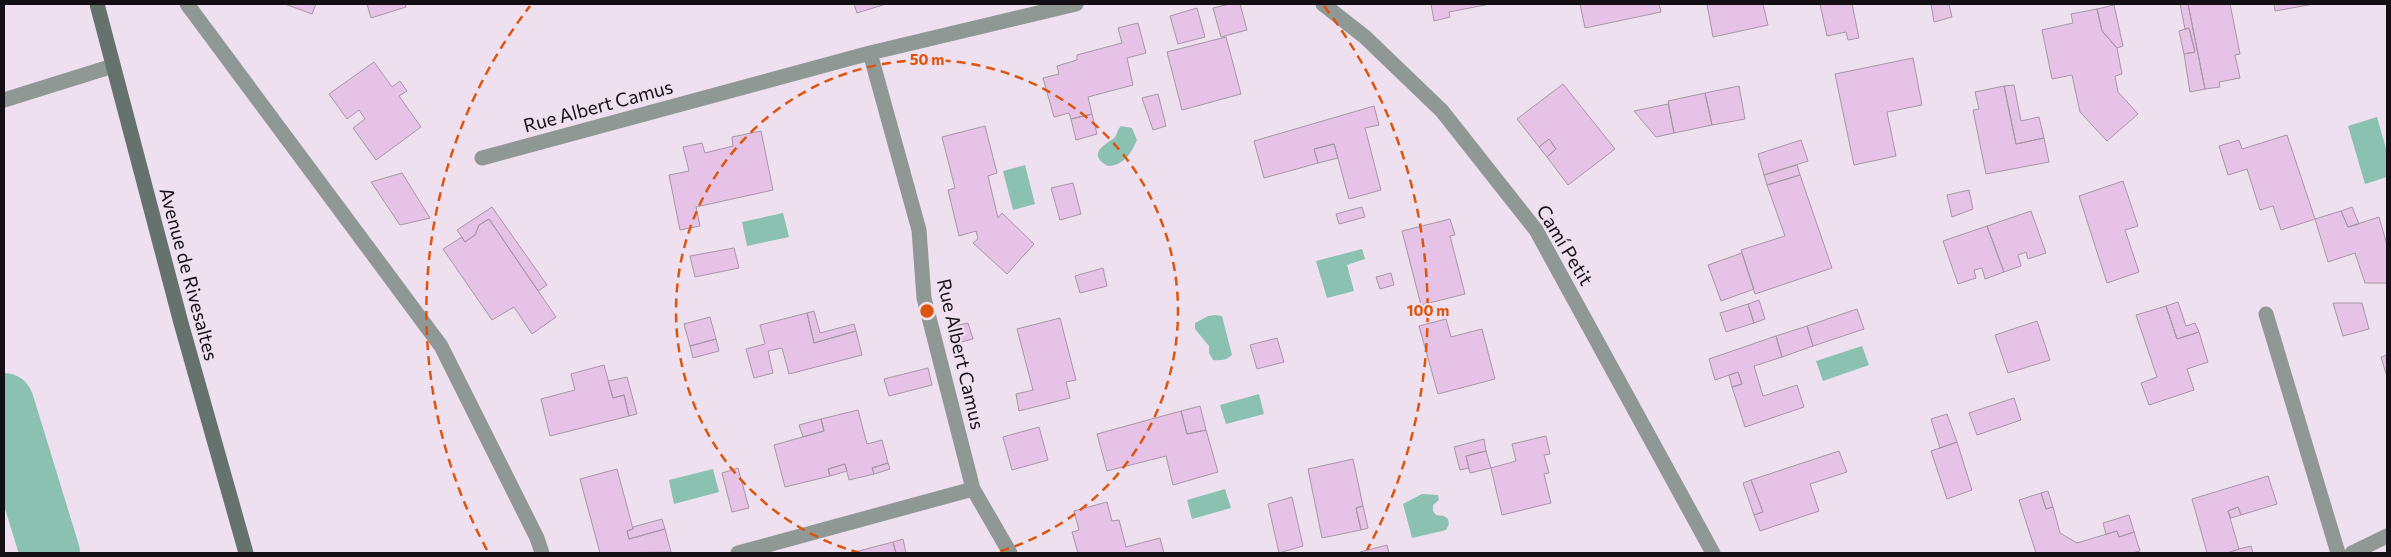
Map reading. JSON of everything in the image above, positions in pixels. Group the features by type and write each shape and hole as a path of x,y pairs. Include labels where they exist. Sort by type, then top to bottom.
{"main road":[{"name":"Avenue de Rivesaltes","path":"97,4 181,324 246,553"}],"street":[{"path":"187,4 441,346 537,538 542,553"},
{"name":"Rue Albert Camus","path":"482,158 870,53 1076,4"},
{"name":"Camí Petit","path":"1323,4 1365,37 1442,111 1536,230 1713,553"},
{"name":"Rue Albert Camus","path":"870,53 919,230 924,298 973,489 1010,553"},
{"path":"4,100 113,66"},
{"path":"2266,314 2338,553"},
{"path":"738,553 973,489"},
{"path":"2352,553 2387,536"}],"shaded area":[{"path":"2377,117 2387,152 2387,177 2365,184 2348,126"},
{"path":"1121,126 1132,128 1137,140 1123,161 1108,166 1098,157 1098,152 1115,137"},
{"path":"1025,165 1035,204 1013,210 1003,171"},
{"path":"783,213 789,237 747,246 742,222"},
{"path":"1362,249 1365,259 1347,265 1354,291 1327,298 1316,261"},
{"path":"1208,316 1222,316 1232,355 1220,360 1213,360 1209,353 1209,346 1195,329 1195,323"},
{"path":"1862,346 1869,365 1823,381 1816,361"},
{"path":"1259,394 1264,414 1226,424 1220,405"},
{"path":"713,469 719,492 674,504 669,480"},
{"path":"1225,489 1231,508 1192,519 1187,500"},
{"path":"1422,494 1438,495 1439,500 1433,505 1433,511 1436,515 1444,516 1448,519 1449,524 1446,530 1412,538 1403,504"}],"building":[{"path":"285,4 316,4 312,14"},
{"path":"367,4 405,4 406,7 371,18"},
{"path":"854,4 886,4 857,13"},
{"path":"1240,4 1247,30 1221,37 1213,8"},
{"path":"1431,4 1490,4 1449,12 1450,17 1434,21"},
{"path":"1580,4 1659,4 1661,12 1585,28"},
{"path":"1707,4 1763,4 1768,25 1713,37"},
{"path":"1820,4 1852,4 1859,38 1848,40 1846,32 1827,36"},
{"path":"1931,4 1949,4 1952,17 1934,22"},
{"path":"2180,4 2188,4 2205,89 2190,92 2184,54 2195,52 2189,28 2185,29"},
{"path":"2188,4 2230,4 2240,54 2235,55 2240,78 2219,82 2220,87 2205,89"},
{"path":"2274,4 2314,4 2275,11"},
{"path":"2114,5 2123,46 2117,48 2102,31 2097,9"},
{"path":"1197,8 1205,37 1178,44 1170,16"},
{"path":"2097,9 2102,31 2117,48 2122,74 2115,76 2118,92 2138,114 2107,141 2080,112 2072,75 2052,79 2042,30 2073,23 2071,14"},
{"path":"1138,23 1146,53 1127,58 1133,85 1088,97 1092,114 1071,119 1069,113 1054,117 1043,78 1059,74 1057,66 1077,60 1077,55 1122,43 1118,28"},
{"path":"2189,28 2195,52 2184,54 2179,31"},
{"path":"1226,37 1241,94 1182,110 1167,52"},
{"path":"1913,58 1922,105 1887,112 1896,156 1854,165 1835,74"},
{"path":"374,62 392,87 400,81 407,91 399,96 421,127 376,160 353,128 365,119 359,110 347,119 329,94"},
{"path":"1563,84 1615,149 1568,185 1547,157 1556,149 1549,139 1539,147 1517,119"},
{"path":"2014,85 2021,121 2039,117 2044,138 2016,144 2004,86"},
{"path":"1739,86 1745,119 1712,125 1705,93"},
{"path":"2004,86 2016,144 2044,138 2049,162 1986,174 1973,110 1979,109 1975,92"},
{"path":"1705,93 1712,125 1674,133 1668,101"},
{"path":"1158,94 1166,126 1153,130 1142,98"},
{"path":"1668,104 1674,133 1656,137 1634,111"},
{"path":"1374,106 1379,125 1365,128 1381,190 1349,199 1334,144 1314,149 1318,163 1264,178 1254,141"},
{"path":"1092,114 1097,134 1076,140 1071,119"},
{"path":"985,126 997,173 988,176 998,218 1002,213 1034,244 1007,274 973,243 978,239 976,231 959,236 948,190 955,188 942,137"},
{"path":"761,131 773,190 696,207 700,226 680,230 669,175 689,171 683,147 702,143 705,153 733,146 732,137"},
{"path":"2287,135 2315,219 2281,230 2273,206 2260,210 2247,169 2228,175 2219,146 2239,140 2242,149"},
{"path":"1549,139 1556,149 1547,157 1539,147"},
{"path":"1801,140 1808,161 1764,175 1758,154"},
{"path":"1334,144 1338,158 1318,163 1314,149"},
{"path":"1797,165 1800,175 1767,185 1764,175"},
{"path":"402,173 430,218 400,225 371,182"},
{"path":"1800,175 1832,268 1755,294 1741,250 1785,236 1767,185"},
{"path":"2123,181 2138,226 2125,230 2139,272 2107,283 2079,196"},
{"path":"1073,183 1081,214 1060,220 1051,188"},
{"path":"1969,190 1973,209 1952,217 1947,195"},
{"path":"492,207 547,285 538,291 489,219 479,225 475,235 465,242 457,230"},
{"path":"1362,207 1365,217 1339,224 1336,214"},
{"path":"2352,207 2359,224 2348,227 2341,211"},
{"path":"2031,211 2046,253 2028,259 2026,252 2018,255 2021,266 2004,272 1987,226"},
{"path":"2341,211 2348,227 2379,217 2387,245 2387,283 2365,283 2355,253 2328,262 2315,219"},
{"path":"489,219 556,317 532,334 514,307 492,320 443,249 462,237 465,242 475,235 479,225"},
{"path":"1450,219 1455,235 1450,236 1465,294 1421,305 1402,231"},
{"path":"1987,226 2004,272 1985,279 1982,268 1974,270 1976,278 1958,284 1943,241"},
{"path":"734,248 739,268 695,277 690,256"},
{"path":"1742,253 1754,289 1721,301 1708,265"},
{"path":"1103,268 1107,286 1080,293 1075,276"},
{"path":"1391,273 1394,285 1380,289 1376,277"},
{"path":"1759,300 1765,319 1754,323 1748,304"},
{"path":"2178,302 2186,326 2195,323 2199,332 2177,339 2166,306"},
{"path":"2333,303 2362,303 2369,329 2343,336"},
{"path":"1748,304 1754,323 1726,332 1720,313"},
{"path":"2166,306 2177,339 2199,332 2208,362 2187,369 2194,390 2149,405 2141,383 2157,377 2136,315"},
{"path":"1857,309 1864,329 1813,346 1807,326"},
{"path":"814,311 820,333 854,324 856,331 814,343 807,313"},
{"path":"807,313 814,343 856,331 862,355 789,374 782,348 768,351 773,373 754,378 746,349 765,344 760,325"},
{"path":"710,317 716,339 690,346 684,324"},
{"path":"1060,318 1076,380 1066,382 1070,398 1019,411 1016,394 1033,390 1017,329"},
{"path":"1446,319 1451,337 1482,329 1495,379 1438,394 1419,326"},
{"path":"2037,321 2050,360 2008,373 1995,335"},
{"path":"968,323 973,339 953,344 949,327"},
{"path":"1807,326 1813,346 1782,357 1776,336"},
{"path":"1776,336 1782,357 1754,366 1763,396 1797,385 1804,407 1745,427 1732,387 1742,384 1738,372 1715,380 1709,359"},
{"path":"1277,338 1284,362 1257,369 1250,345"},
{"path":"716,339 719,351 693,358 690,346"},
{"path":"2387,355 2387,377 2381,357"},
{"path":"604,365 613,398 624,395 629,416 550,436 541,399 575,390 571,374"},
{"path":"928,368 932,385 889,396 884,379"},
{"path":"1738,372 1742,384 1732,387 1729,375"},
{"path":"627,377 637,414 629,416 624,395 613,398 608,381"},
{"path":"2014,398 2021,420 1977,435 1969,413"},
{"path":"1200,406 1206,430 1187,434 1181,411"},
{"path":"858,410 867,444 882,440 888,463 872,468 874,474 849,480 845,464 828,469 830,476 785,487 774,445 824,431 821,419"},
{"path":"1181,411 1187,434 1206,430 1218,472 1173,485 1166,456 1107,471 1097,434"},
{"path":"1947,414 1957,442 1940,448 1931,419"},
{"path":"821,419 824,431 803,437 799,425"},
{"path":"1039,427 1048,460 1012,470 1003,437"},
{"path":"1546,436 1550,454 1544,455 1549,473 1544,474 1551,503 1502,515 1491,468 1516,461 1512,444"},
{"path":"1484,439 1486,451 1466,456 1469,468 1460,470 1454,447"},
{"path":"1957,442 1972,490 1947,499 1931,451"},
{"path":"1486,451 1491,468 1470,473 1466,456"},
{"path":"1839,451 1847,472 1810,484 1819,511 1760,531 1754,515 1763,512 1751,480"},
{"path":"1353,459 1363,506 1356,508 1361,530 1322,538 1308,469"},
{"path":"888,463 890,469 874,474 872,468"},
{"path":"845,464 847,471 830,476 828,469"},
{"path":"738,468 749,508 732,512 722,473"},
{"path":"617,469 633,529 627,531 629,539 665,529 671,552 600,553 580,479"},
{"path":"2268,476 2277,504 2241,515 2238,507 2228,511 2239,549 2227,553 2207,553 2192,499"},
{"path":"1751,480 1763,512 1754,515 1743,483"},
{"path":"2048,491 2053,507 2046,509 2041,493"},
{"path":"2041,493 2046,509 2053,507 2060,533 2077,543 2117,531 2119,537 2134,532 2140,551 2132,553 2036,553 2019,500"},
{"path":"1292,497 1303,546 1279,553 1268,504"},
{"path":"1107,502 1112,521 1119,520 1126,547 1160,538 1164,553 1078,553 1072,532 1079,530 1074,511"},
{"path":"1363,506 1368,528 1361,530 1356,508"},
{"path":"2238,507 2241,515 2231,518 2228,511"},
{"path":"2129,515 2134,532 2119,537 2117,531 2106,534 2103,523"},
{"path":"662,519 665,529 629,539 627,531 633,529 633,527"},
{"path":"903,539 906,553 896,553 893,542"},
{"path":"893,542 896,553 855,552"},
{"path":"1387,545 1389,553 1360,552"},
{"path":"2251,546 2253,553 2227,553 2239,549"}],"waterway":[{"path":"4,403 50,553"}]}
